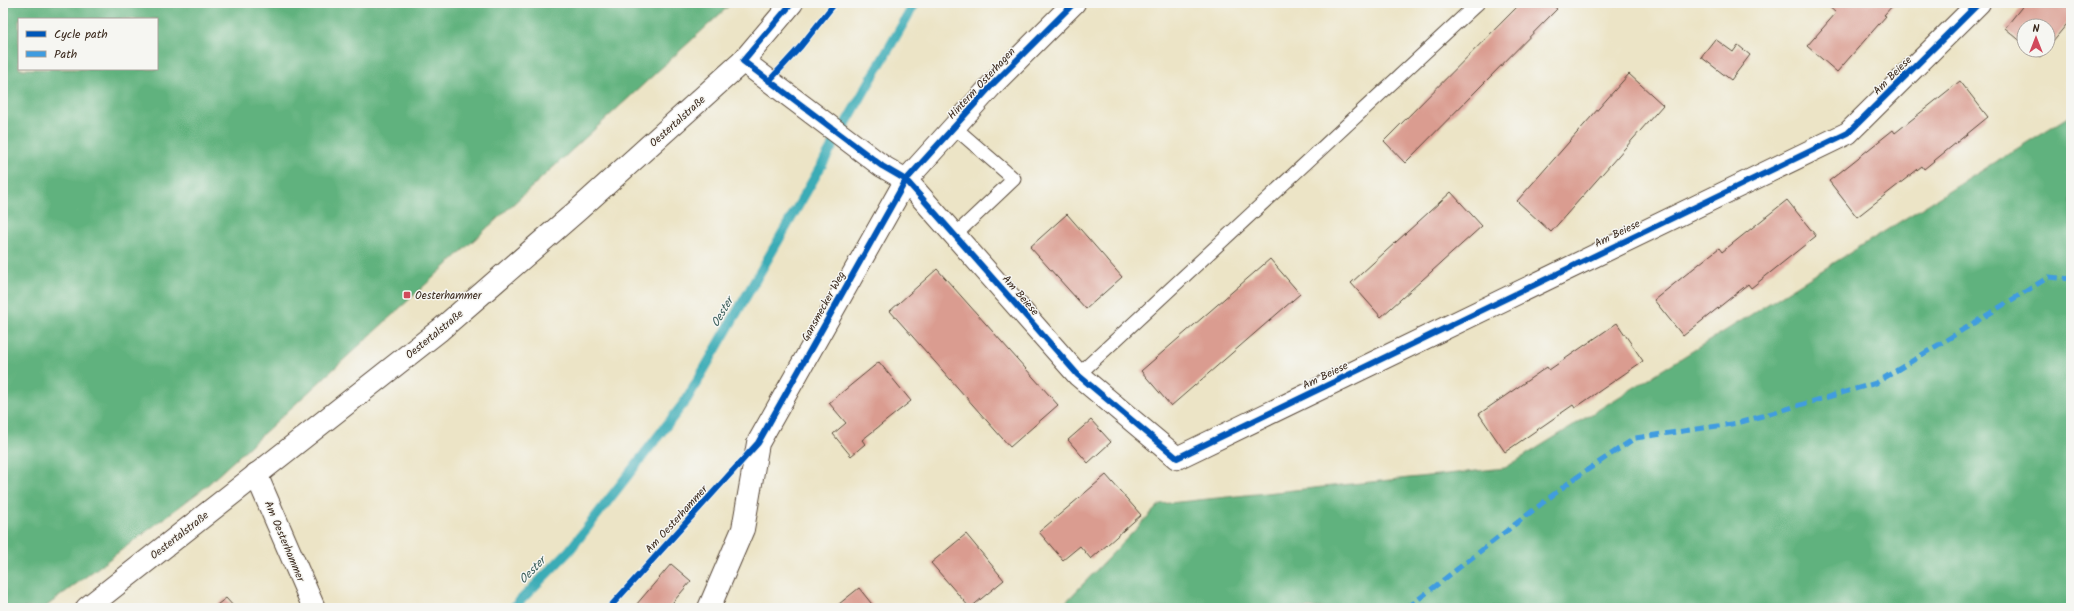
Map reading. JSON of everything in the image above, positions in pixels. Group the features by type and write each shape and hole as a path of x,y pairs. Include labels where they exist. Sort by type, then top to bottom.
{"street":[{"name":"Oestertalstraße","path":"87,608 440,330 578,210 743,61 792,3"},
{"name":"Hinterm Osterhagen","path":"906,180 992,85 1074,3"},
{"name":"Am Beiese","path":"743,61 882,166 906,180 1078,374 1177,458 1848,133 1979,3"},
{"name":"Gansmecker Weg","path":"709,608 743,528 758,443 906,180"},
{"name":"Am Oesterhammer","path":"256,474 314,608"}],"lane":[{"path":"1078,374 1478,3"},
{"path":"954,126 1014,179 955,235"}],"green space":[{"path":"3,3 732,3 203,489 44,608 3,608"},
{"path":"2071,115 2071,608 1060,608 1160,504 1505,468"}],"building":[{"path":"1521,3 1550,3 1557,9 1405,163 1384,141"},
{"path":"1828,3 1895,3 1884,15 1886,16 1837,72 1807,46 1836,13 1827,5"},
{"path":"2025,3 2071,3 2071,19 2056,37 2056,18 2016,18 2016,37 2005,28"},
{"path":"1715,39 1733,52 1738,45 1750,55 1731,80 1701,57"},
{"path":"1629,74 1663,105 1551,232 1517,201"},
{"path":"1960,81 1988,117 1924,169 1922,166 1857,217 1829,181 1893,130 1895,133"},
{"path":"1451,192 1482,226 1381,317 1351,283"},
{"path":"1787,200 1816,236 1751,288 1748,284 1683,336 1654,300 1719,248 1722,252"},
{"path":"1067,214 1122,277 1086,309 1030,247"},
{"path":"1270,259 1300,294 1171,406 1141,371"},
{"path":"937,269 1058,405 1010,447 890,311"},
{"path":"1617,323 1643,361 1575,408 1573,405 1505,452 1479,414 1547,367 1549,370"},
{"path":"879,362 911,401 862,440 865,444 851,456 833,434 846,423 829,403"},
{"path":"1091,420 1111,442 1088,463 1068,440"},
{"path":"1106,475 1141,515 1091,559 1080,546 1063,560 1039,532"},
{"path":"966,534 1004,580 970,608 931,563"},
{"path":"671,564 691,581 668,608 638,608 636,605"},
{"path":"859,588 875,608 834,608"},
{"path":"226,598 235,608 213,608"}],"waterway":[{"name":"Oester","path":"513,608 569,551 687,399 915,3"}],"marked path":[{"path":"1407,608 1571,481 1635,438 1738,423 1876,383 2049,277 2071,279"}],"cycle path":[{"path":"792,3 743,61 882,166 906,180 1078,375 1177,458 1848,133 1979,3"},
{"path":"769,81 801,46 835,3"},
{"path":"609,608 758,443 906,180 992,85 1074,3"}],"place":[{"name":"Oesterhammer","path":"407,295"}]}
